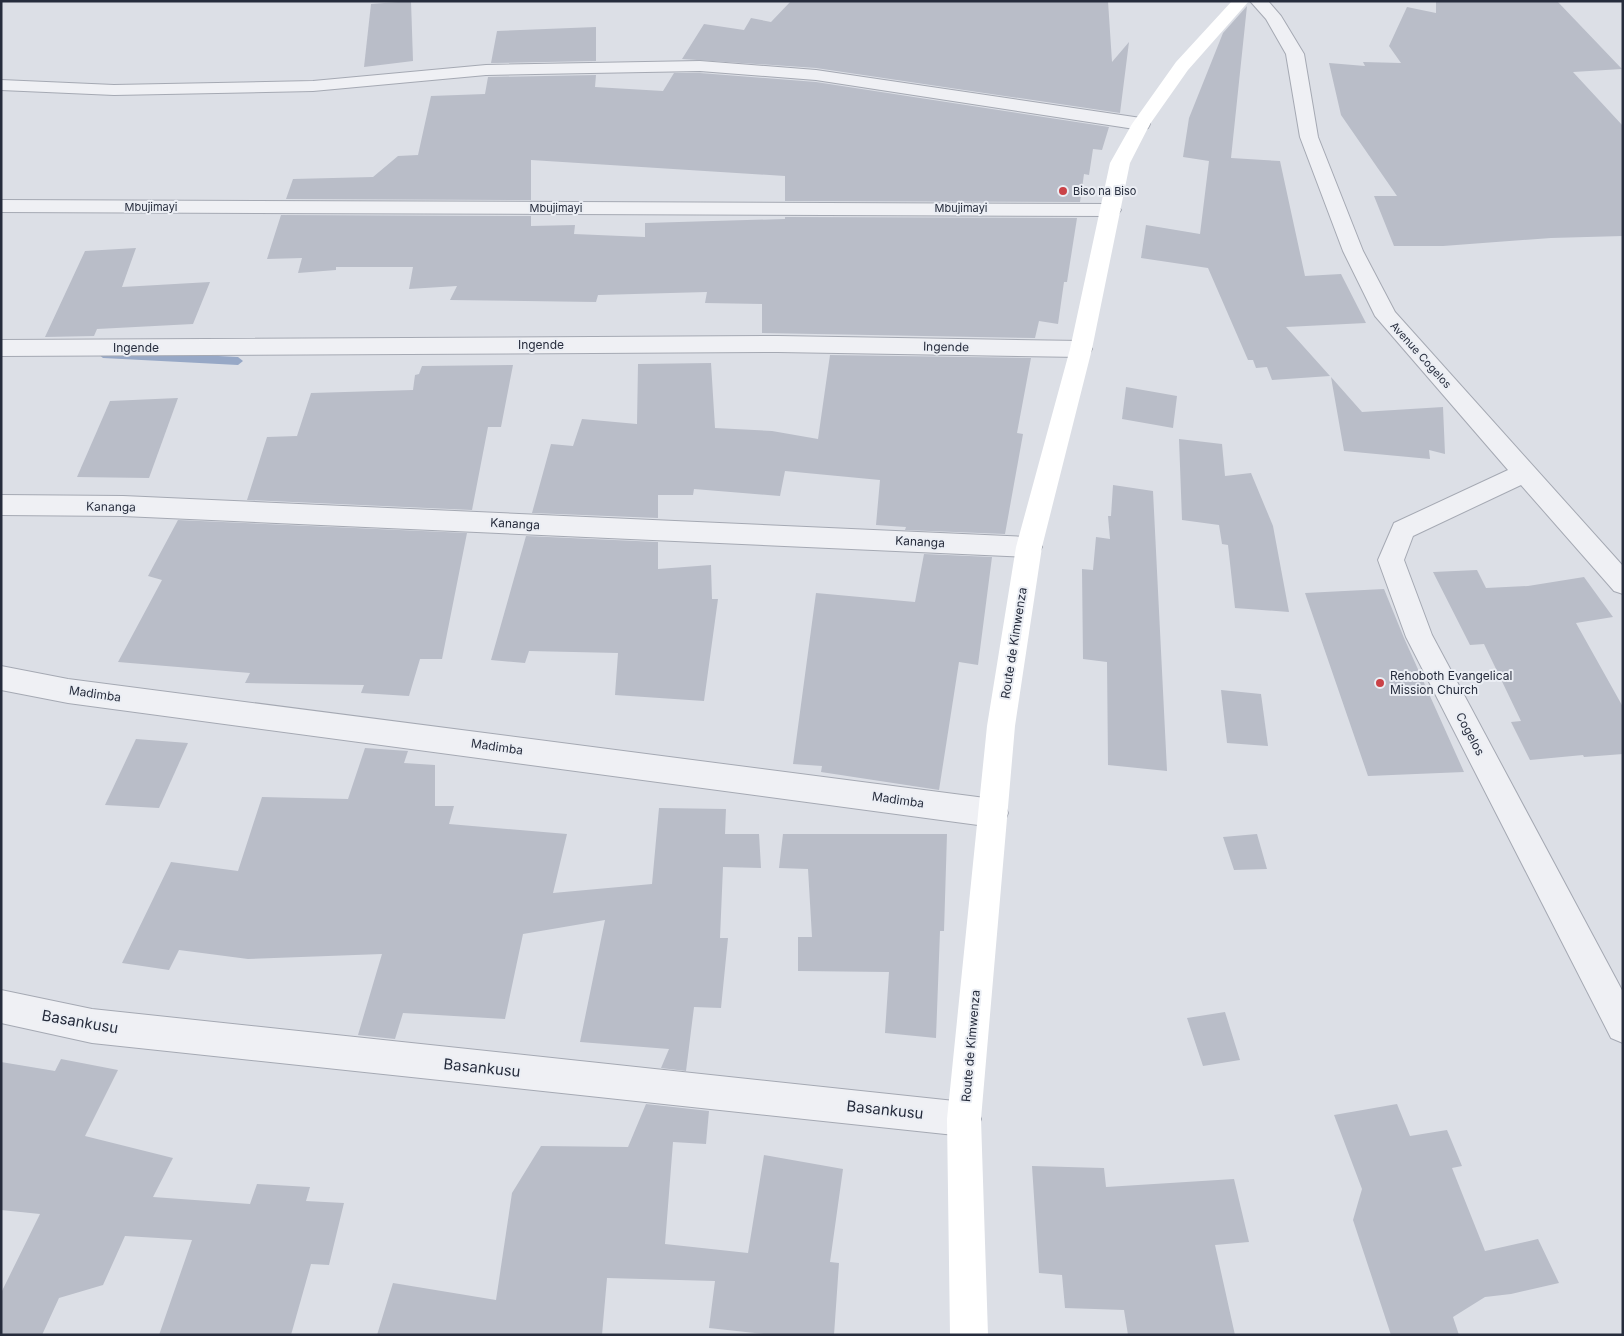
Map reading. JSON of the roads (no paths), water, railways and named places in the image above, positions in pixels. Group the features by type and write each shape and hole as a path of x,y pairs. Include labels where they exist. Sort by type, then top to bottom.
{"street":[{"name":"Route de Kimwenza","path":"969,1335 964,1118 1001,726 1029,547 1082,349 1120,164 1141,124 1182,66 1241,1"},
{"name":"Avenue Cogelos","path":"1258,1 1273,16 1295,54 1309,137 1353,251 1386,316 1623,584"},
{"path":"1,85 114,90 313,86 486,70 700,66 816,75 1141,124"},
{"name":"Mbujimayi","path":"1,206 1111,210"},
{"name":"Ingende","path":"1,348 778,344 1082,349"},
{"name":"Cogelos","path":"1525,472 1403,530 1391,560 1420,637 1623,1026"},
{"name":"Kananga","path":"1,505 133,507 1029,547"},
{"name":"Madimba","path":"1,678 68,691 993,813"},
{"name":"Basankusu","path":"1,1006 92,1026 964,1118"}],"waterway":[{"path":"103,354 238,361"}],"place":[{"name":"Biso na Biso","path":"1063,191"},
{"name":"Rehoboth Evangelical Mission Church","path":"1380,683"}]}
